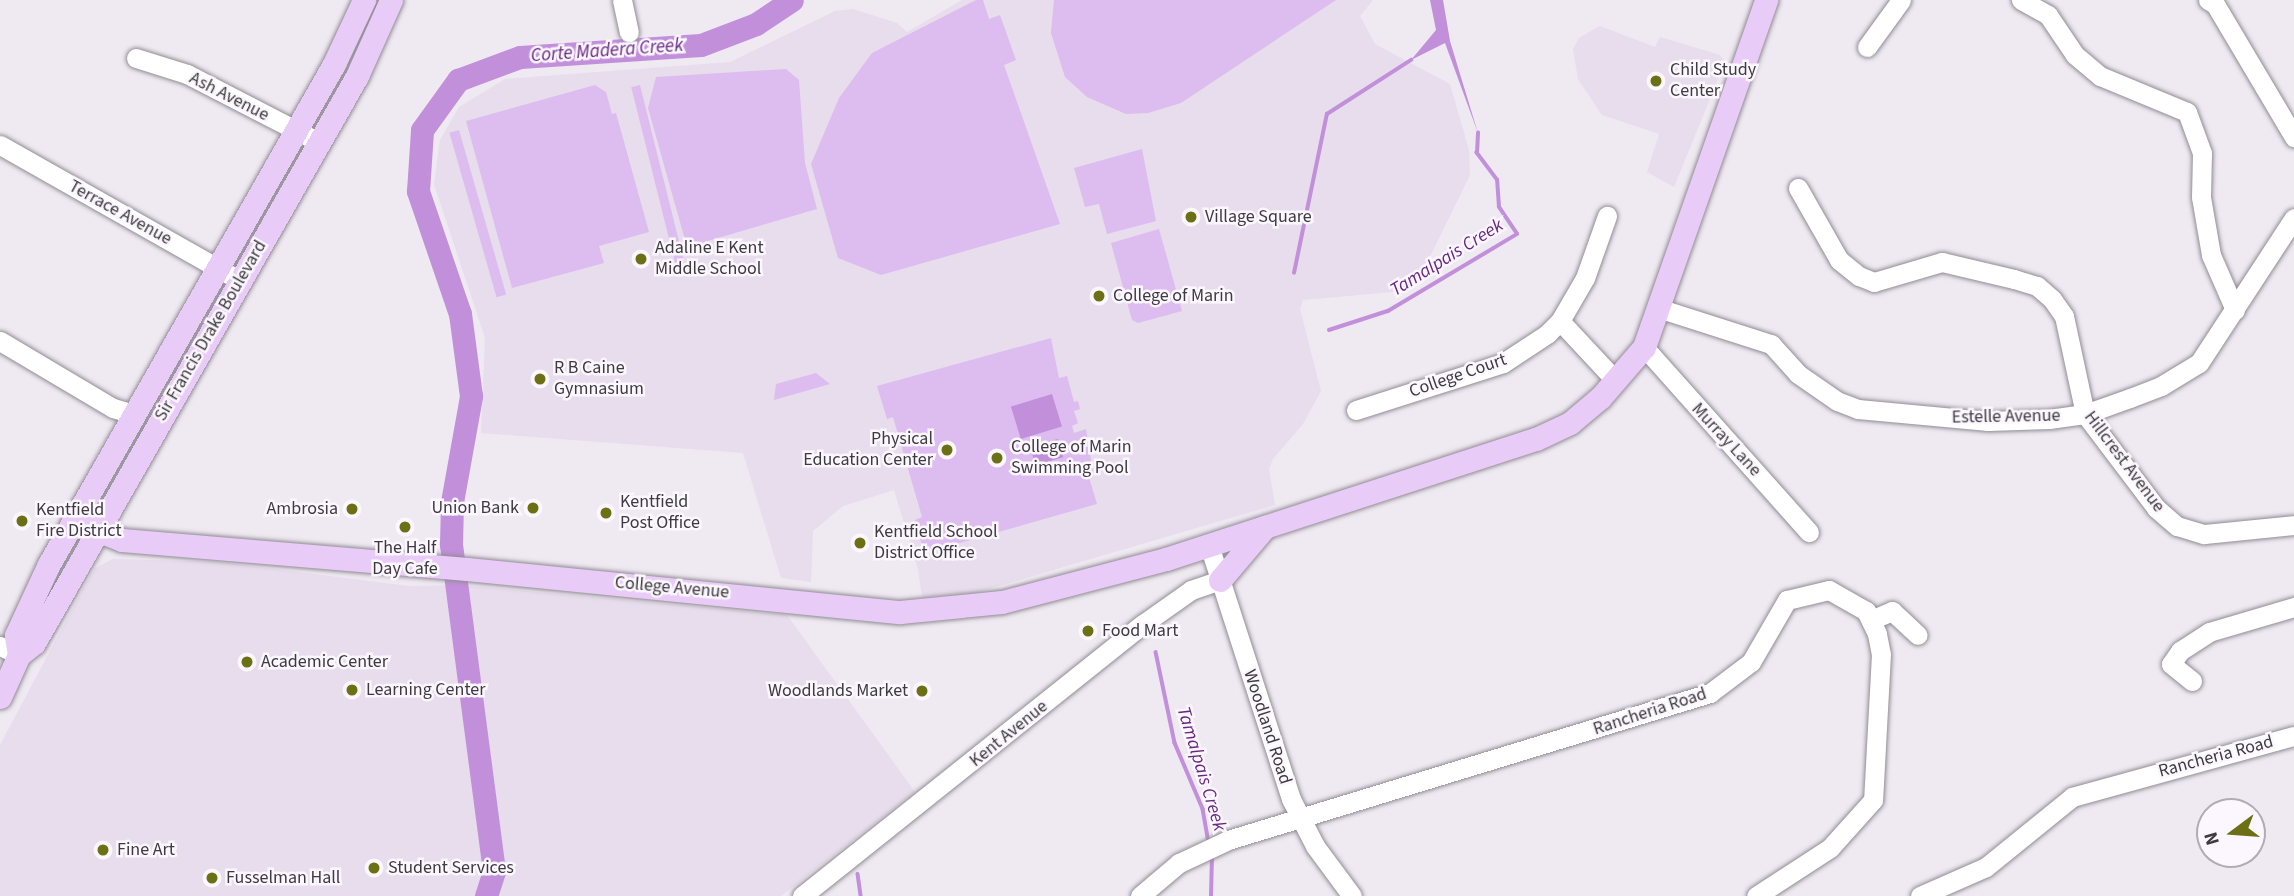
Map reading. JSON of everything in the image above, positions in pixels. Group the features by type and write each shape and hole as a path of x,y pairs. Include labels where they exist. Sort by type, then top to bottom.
{"main road":[{"name":"Sir Francis Drake Boulevard","path":"0,697 10,651 24,615 73,520 346,42 363,0"},
{"name":"Sir Francis Drake Boulevard","path":"10,651 34,643 369,54 391,0"},
{"name":"College Avenue","path":"73,520 96,533 121,540 462,568 917,612 1002,602 1209,545 1536,439 1570,423 1616,381 1644,347 1766,0"},
{"path":"1220,580 1265,527"}],"street":[{"path":"622,0 629,32"},
{"path":"1867,47 1901,0"},
{"path":"2021,0 2048,15 2075,55 2100,76 2187,112 2203,153 2202,208 2211,254 2235,310"},
{"path":"2213,1 2294,137"},
{"name":"Ash Avenue","path":"136,58 187,75 319,142"},
{"name":"Terrace Avenue","path":"0,145 240,281"},
{"name":"Hillcrest Avenue","path":"1798,188 1839,260 1859,276 1874,282 1942,262 2037,286 2064,316 2077,393 2085,414 2156,508 2176,527 2204,534 2294,525"},
{"name":"College Court","path":"1356,410 1503,363 1560,321 1586,278 1606,216"},
{"name":"Estelle Avenue","path":"1658,309 1771,344 1798,374 1837,401 1858,409 1988,421 2085,414 2182,376 2213,348 2294,218"},
{"path":"1560,321 1616,381"},
{"path":"0,341 113,408 134,414"},
{"name":"Murray Lane","path":"1644,347 1809,532"},
{"name":"Woodland Road","path":"1209,545 1299,816 1352,896"},
{"name":"Kent Avenue","path":"802,896 1143,624 1191,590 1220,580"},
{"name":"Rancheria Road","path":"1140,896 1163,873 1211,846 1299,816 1710,693 1751,662 1780,607 1795,595 1829,590 1844,595 1871,620"},
{"path":"2192,681 2171,664 2180,651 2209,632 2294,607"},
{"path":"1756,896 1830,848 1872,800 1881,654 1871,620 1892,611 1918,635"},
{"name":"Rancheria Road","path":"1920,896 1986,867 2072,797 2294,736"}],"shaded area":[{"name":"College of Marin","path":"962,0 1373,0 1360,16 1375,44 1450,84 1469,150 1470,175 1420,277 1392,292 1303,300 1300,309 1321,391 1303,424 1273,459 1269,469 1275,505 975,593 922,597 918,569 894,490 843,506 813,531 811,582 781,578 743,453 481,433 485,338 434,184 440,140 459,107 505,79 730,62 835,11 853,9 897,23 907,32"},
{"path":"976,0 983,0 989,19 1000,15 1016,60 1004,65 1060,224 881,275 838,258 811,164 839,98 872,53"},
{"path":"1054,0 1336,0 1181,103 1148,113 1126,114 1087,97 1065,77 1051,33"},
{"path":"1430,0 1443,0 1450,41 1478,133 1445,43 1411,60 1436,30"},
{"path":"1600,26 1655,47 1660,37 1720,55 1725,62 1674,187 1647,172 1659,134 1602,115 1578,79 1573,49 1579,38"},
{"path":"786,69 799,80 805,163 817,209 687,247 648,108 656,77"},
{"path":"595,85 606,92 612,114 616,113 649,232 599,246 604,263 512,288 466,121"},
{"path":"640,85 686,271 678,273 631,87"},
{"path":"459,130 506,294 497,297 449,133"},
{"path":"1142,149 1156,221 1107,234 1099,204 1085,207 1074,168"},
{"path":"1159,229 1182,311 1138,323 1132,320 1111,243"},
{"name":"College of Marin Swimming Pool","path":"1051,338 1059,378 1067,376 1074,402 1078,401 1080,409 1074,411 1078,423 1072,426 1074,433 1086,429 1093,472 1088,474 1097,504 924,553 915,520 922,517 893,417 887,419 877,386"},
{"path":"816,373 830,384 774,400 776,384"},
{"path":"1052,394 1062,427 1021,439 1011,407"},
{"path":"1058,439 1063,457 1035,465 1030,447"},
{"path":"113,559 218,562 409,586 461,585 787,615 915,792 781,896 0,896 0,745 95,568"}],"waterway":[{"name":"Corte Madera Creek","path":"486,896 494,871 451,544 452,502 471,396 460,314 418,191 422,130 458,80 520,57 701,45 756,24 792,0"},
{"path":"1294,273 1327,114 1411,60"},
{"name":"Tamalpais Creek","path":"1329,330 1388,311 1517,234 1499,207 1497,180 1477,153 1478,133"},
{"name":"Tamalpais Creek","path":"1156,652 1175,743 1203,809 1209,842"},
{"name":"Tamalpais Creek","path":"1211,896 1212,856"},
{"path":"858,874 861,896"}],"place":[{"name":"Child Study Center","path":"1656,81"},
{"name":"Village Square","path":"1191,217"},
{"name":"Adaline E Kent Middle School","path":"641,259"},
{"name":"College of Marin","path":"1099,296"},
{"name":"R B Caine Gymnasium","path":"540,379"},
{"name":"Physical Education Center","path":"947,450"},
{"name":"College of Marin Swimming Pool","path":"997,458"},
{"name":"Union Bank","path":"533,508"},
{"name":"Ambrosia","path":"352,509"},
{"name":"Kentfield Post Office","path":"606,513"},
{"name":"Kentfield Fire District","path":"22,521"},
{"name":"The Half Day Cafe","path":"405,527"},
{"name":"Kentfield School District Office","path":"860,543"},
{"name":"Food Mart","path":"1088,631"},
{"name":"Academic Center","path":"247,662"},
{"name":"Learning Center","path":"352,690"},
{"name":"Woodlands Market","path":"922,691"},
{"name":"Fine Art","path":"103,850"},
{"name":"Student Services","path":"374,868"},
{"name":"Fusselman Hall","path":"212,878"}]}
